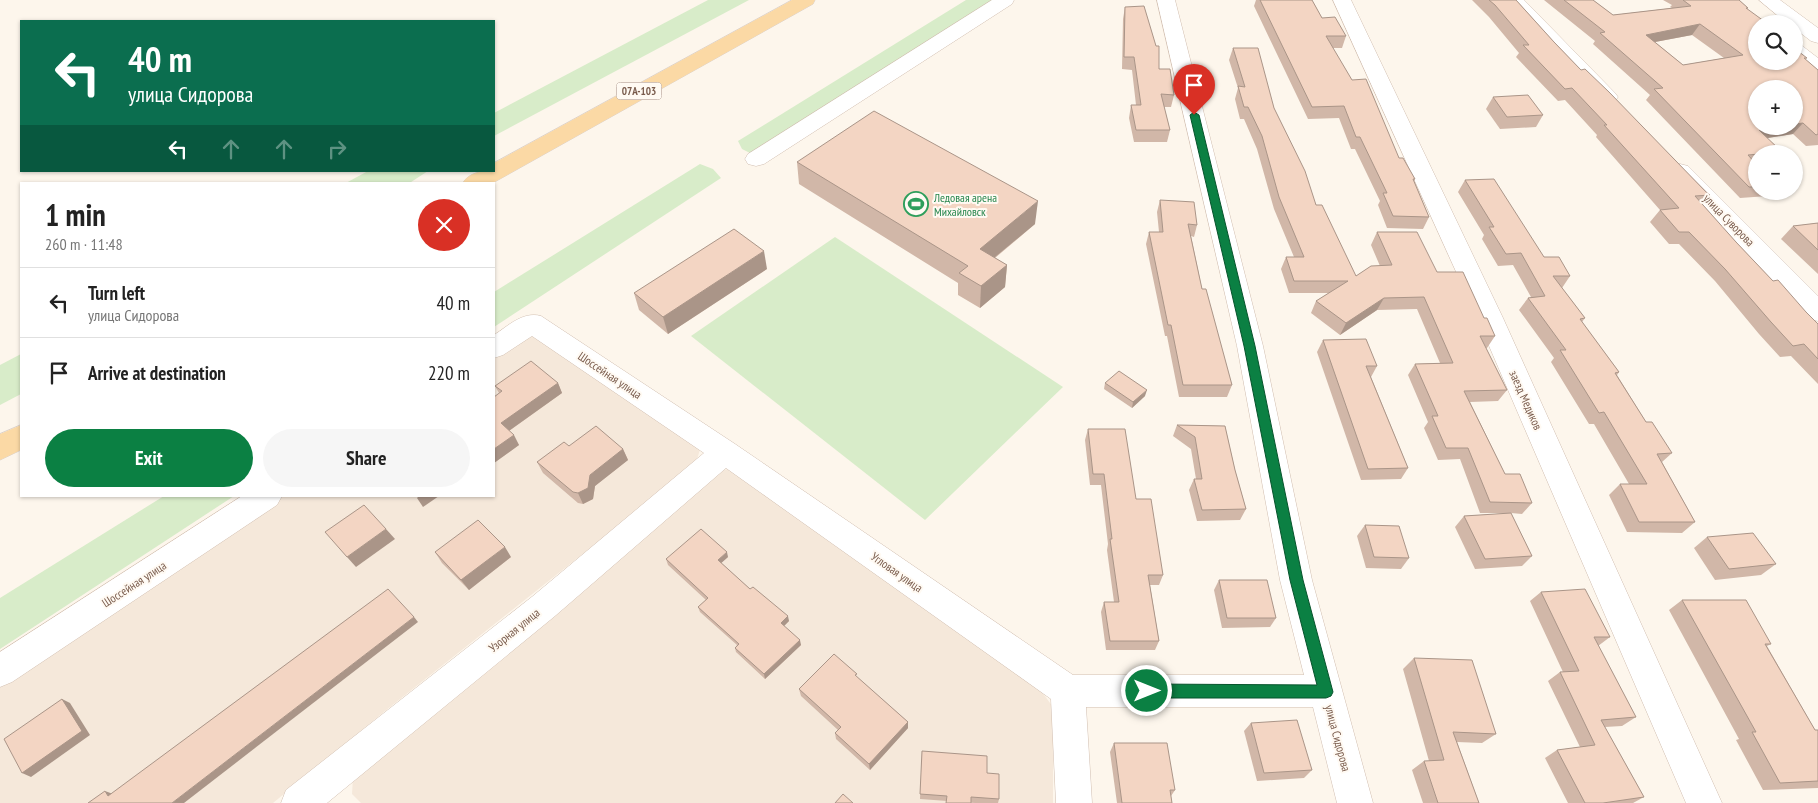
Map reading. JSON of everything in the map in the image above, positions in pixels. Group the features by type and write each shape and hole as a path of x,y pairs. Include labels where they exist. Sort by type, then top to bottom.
{"main road":[{"name":"07А-103","path":"495,172 806,0"},
{"name":"07А-103","path":"477,182 495,172"},
{"path":"0,448 20,437"}],"street":[{"path":"756,159 1005,0"},
{"name":"улица Сидорова","path":"1166,0 1250,346 1296,580 1355,803"},
{"name":"заезд Медиков","path":"1342,0 1490,318 1704,803"},
{"path":"1513,0 1620,109"},
{"path":"1768,0 1818,37"},
{"path":"1803,56 1818,68"},
{"name":"улица Суворова","path":"1668,158 1818,312"},
{"name":"Шоссейная улица","path":"495,347 532,323 725,452"},
{"name":"Угловая улица","path":"725,452 1068,691"},
{"name":"Узорная улица","path":"317,797 725,452"},
{"name":"Шоссейная улица","path":"0,671 266,497"},
{"path":"1074,803 1068,691 1326,692"}],"shaded area":[{"path":"539,335 701,445 696,464 385,711 273,803 0,803 0,683 281,497 495,497 495,356 522,339"},
{"path":"734,468 1036,684 1053,707 1053,803 361,803 352,794 353,777 718,471"}],"green space":[{"path":"708,0 749,0 495,135 495,112"},
{"path":"966,0 998,0 754,155 742,149 738,141"},
{"path":"700,164 713,169 721,178 495,326 495,291"},
{"path":"366,172 426,172 411,182 348,182"},
{"path":"835,237 1063,387 925,520 691,336"},
{"path":"20,355 20,395 0,405 0,365"},
{"path":"162,497 232,497 0,649 0,598"}],"building":[{"path":"1260,0 1312,0 1322,18 1335,17 1346,36 1326,36 1352,80 1366,79 1399,158 1403,158 1415,179 1413,179 1429,217 1393,216 1383,193 1387,193 1360,137 1356,137 1344,106 1312,107"},
{"path":"1489,0 1516,0 1581,70 1585,69 1609,92 1710,195 1695,196 1773,281 1778,280 1818,324 1818,359 1804,344 1793,346 1725,269 1689,232 1679,232 1660,210 1679,208 1572,88 1565,89 1523,45 1529,45"},
{"path":"1564,0 1593,0 1613,15 1691,6 1683,0 1739,0 1756,15 1748,15 1748,70 1803,70 1803,55 1818,70 1818,134 1816,135 1803,123 1803,80 1748,80 1748,135 1764,135 1775,145 1748,145 1748,186 1654,89 1663,88 1600,33 1605,32","holes":["1700,24 1743,55 1683,65 1646,35"]},
{"path":"1144,6 1156,46 1159,46 1159,69 1170,69 1174,95 1161,94 1170,130 1136,130 1131,105 1141,105 1134,57 1124,57 1125,7"},
{"path":"1233,48 1258,48 1274,108 1305,171 1316,205 1322,205 1356,276 1371,266 1392,265 1377,232 1417,232 1437,272 1463,272 1484,318 1487,318 1495,336 1480,336 1507,390 1464,391 1505,474 1520,474 1532,503 1490,502 1468,448 1446,448 1432,416 1438,416 1415,364 1453,363 1424,297 1384,298 1346,323 1316,301 1348,281 1294,281 1286,257 1304,257 1279,197 1262,136 1248,107 1244,107 1238,86 1245,87"},
{"path":"1528,95 1543,115 1507,117 1493,97"},
{"name":"Ледовая арена Михайловск","path":"874,111 1038,201 980,249 1007,265 981,286 959,273 968,266 797,162"},
{"path":"1494,179 1544,257 1559,257 1570,276 1553,276 1585,318 1580,319 1619,372 1615,373 1646,422 1652,422 1672,453 1657,454 1695,522 1639,522 1620,484 1647,484 1604,412 1599,413 1560,350 1566,350 1528,298 1545,296 1521,253 1506,254 1489,227 1494,227 1465,180"},
{"path":"1160,200 1194,202 1197,225 1188,224 1202,289 1206,289 1232,385 1183,385 1171,325 1168,325 1149,232 1163,232"},
{"path":"1818,223 1818,250 1793,226"},
{"path":"734,229 764,251 663,317 634,293"},
{"path":"1366,339 1377,366 1366,366 1408,468 1368,469 1323,340"},
{"path":"531,361 558,383 501,423 514,435 495,448 495,396 502,391 495,386"},
{"path":"1119,371 1147,390 1133,402 1105,383"},
{"path":"1177,425 1225,426 1246,509 1202,510 1194,479 1202,479 1195,437"},
{"path":"596,426 623,449 590,475 588,488 578,493 573,492 537,462 564,442 569,446"},
{"path":"1088,429 1125,429 1136,499 1151,499 1163,575 1148,575 1159,641 1110,641 1104,602 1119,602 1110,539 1112,539 1104,474 1093,474"},
{"path":"364,505 386,529 347,557 325,532"},
{"path":"1511,513 1532,556 1485,559 1464,516"},
{"path":"478,520 505,547 461,580 435,552"},
{"path":"1365,525 1399,526 1409,558 1374,557"},
{"path":"701,529 727,552 718,560 750,589 753,587 788,616 781,623 800,640 764,674 735,648 739,644 698,607 708,598 666,559"},
{"path":"1753,533 1776,564 1729,569 1707,537"},
{"path":"1219,580 1267,580 1276,618 1227,618"},
{"path":"388,589 414,617 172,803 88,803 105,791 108,796"},
{"path":"1585,589 1610,637 1594,637 1636,717 1601,720 1644,797 1603,803 1585,803 1557,750 1595,745 1560,672 1579,671 1541,592"},
{"path":"1682,600 1746,600 1771,644 1765,644 1815,730 1818,730 1818,781 1780,783 1752,732 1756,732"},
{"path":"834,654 908,722 869,764 835,733 841,727 799,689"},
{"path":"1414,658 1472,660 1496,734 1453,732 1479,803 1438,803 1424,761 1444,760"},
{"path":"62,699 82,731 22,773 4,739"},
{"path":"1297,720 1312,770 1264,773 1251,723"},
{"path":"1114,743 1167,743 1175,790 1170,790 1172,803 1122,803"},
{"path":"922,751 987,756 987,773 999,774 999,799 971,797 971,803 946,803 947,796 920,794"},
{"path":"843,794 853,803 835,803"}],"place":[{"name":"Ледовая арена Михайловск","path":"916,204"}],"route":[{"path":"1147,691 1326,692 1296,580 1250,346 1194,115"}]}
